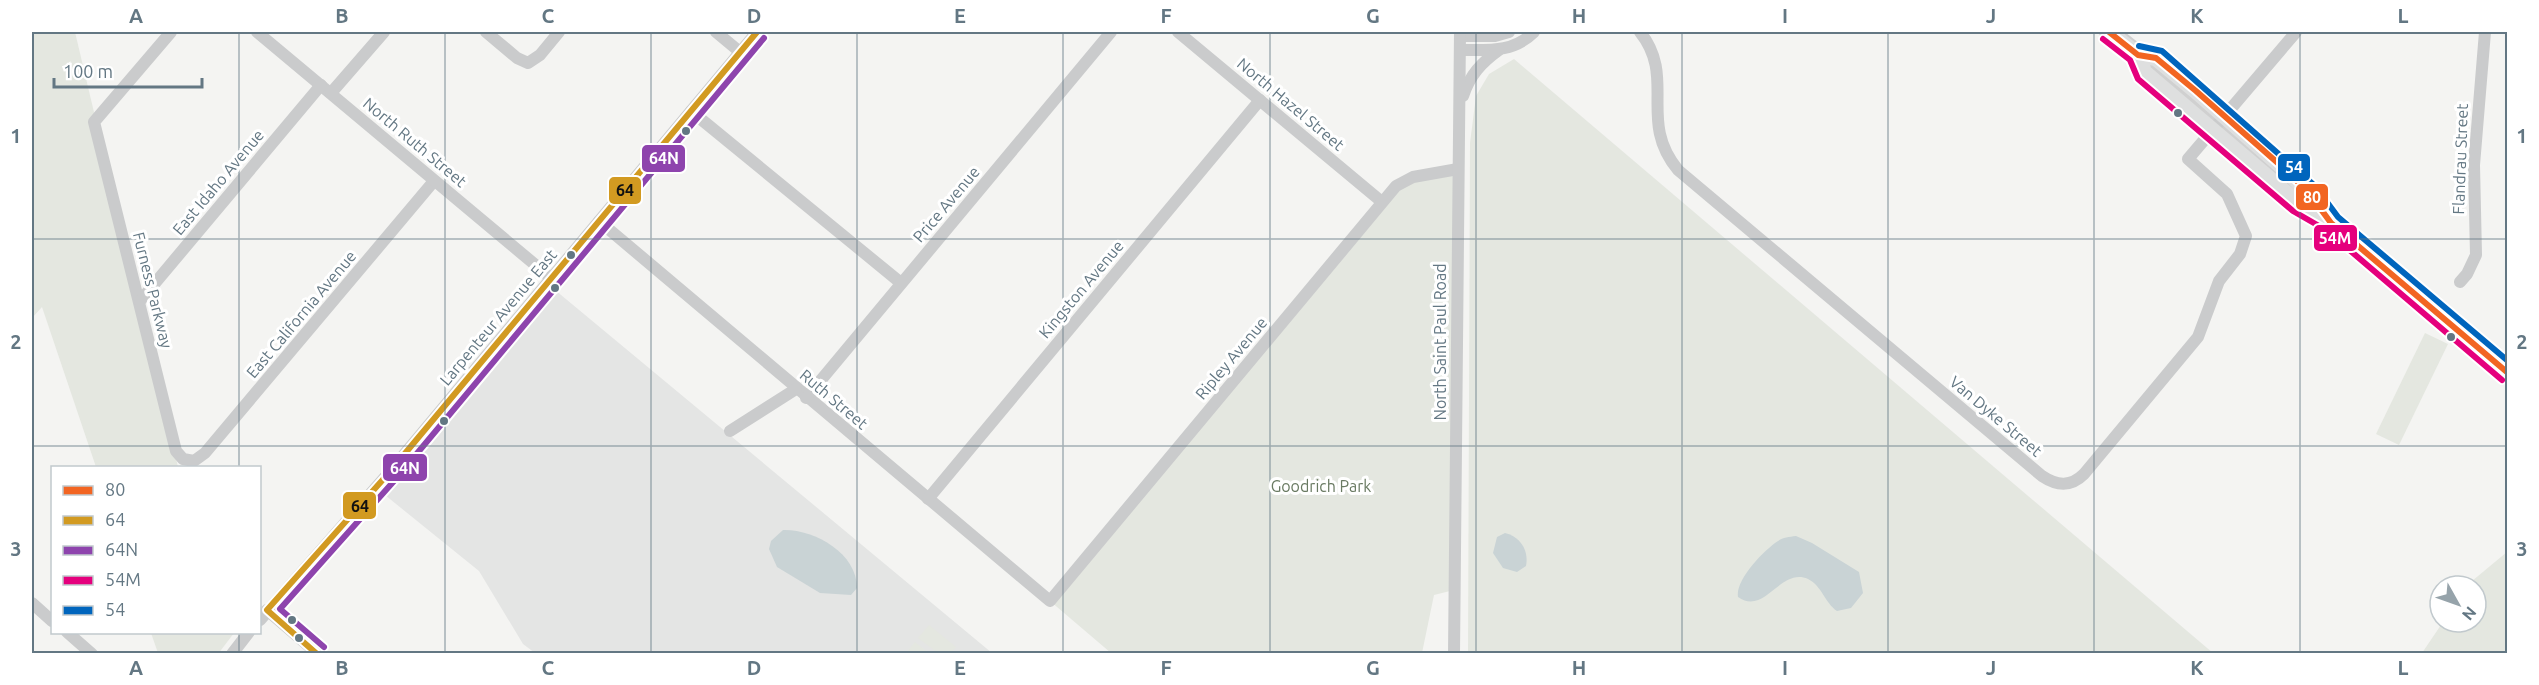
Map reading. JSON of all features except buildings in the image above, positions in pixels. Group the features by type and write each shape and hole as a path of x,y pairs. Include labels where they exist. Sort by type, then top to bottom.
{"main road":[{"path":"2109,32 2138,56 2144,72 2212,131 2299,204 2331,223 2508,373"},
{"path":"2138,56 2156,58 2309,193 2331,223"}],"street":[{"name":"Furness Parkway","path":"171,32 94,122 176,452 189,461"},
{"name":"North Ruth Street","path":"257,32 551,278"},
{"name":"East Idaho Avenue","path":"140,301 326,89 384,32"},
{"path":"486,32 518,58 528,63 540,55 559,32"},
{"path":"716,32 740,52"},
{"name":"Larpenteur Avenue East","path":"263,615 387,475 757,32"},
{"name":"Price Avenue","path":"730,431 801,394 901,283 1111,32"},
{"name":"North Hazel Street","path":"1178,32 1382,202"},
{"path":"1460,34 1495,36 1509,32"},
{"path":"1460,50 1501,49 1517,45 1534,32"},
{"name":"Van Dyke Street","path":"1640,32 1650,48 1658,69 1656,112 1659,135 1678,170 2042,476 2056,484 2072,482 2084,474 2198,338 2219,281 2236,260 2244,245 2246,232 2232,202 2219,186 2188,159 2212,131"},
{"path":"2212,131 2296,32"},
{"name":"Flandrau Street","path":"2460,282 2467,274 2476,255 2474,165 2485,32"},
{"name":"North Saint Paul Road","path":"1454,654 1460,34"},
{"path":"1459,109 1468,81 1481,63 1501,49"},
{"name":"Kingston Avenue","path":"928,499 1260,100"},
{"path":"691,111 901,283"},
{"name":"Ripley Avenue","path":"1050,601 1396,186 1413,177 1458,169"},
{"name":"East California Avenue","path":"189,461 199,459 205,453 434,181"},
{"name":"Ruth Street","path":"599,221 801,394 1050,601"},
{"path":"32,603 51,620"},
{"path":"263,615 318,654"},
{"path":"68,634 92,654"},
{"path":"232,654 248,634"}],"shaded area":[{"path":"549,285 992,653 535,653 523,644 479,571 380,491"},
{"path":"783,530 808,534 832,546 842,554 855,575 857,588 851,595 820,593 777,567 769,549 771,541"},
{"path":"1505,533 1519,541 1525,550 1526,566 1517,572 1503,568 1493,553 1497,537"},
{"path":"1796,536 1812,543 1859,572 1863,593 1851,608 1837,611 1813,582 1798,577 1789,579 1756,601 1738,597 1741,582 1758,558 1780,540"}],"green space":[{"path":"32,32 75,32 178,466 96,466 42,307 32,318"},
{"path":"1514,59 2213,653 1468,654 1470,143 1476,96 1489,74"},
{"name":"Goodrich Park","path":"1458,169 1454,590 1434,595 1422,653 1111,653 1050,601 1382,202 1413,177"},
{"path":"2425,333 2448,344 2399,445 2376,434"},
{"path":"2507,552 2507,653 2422,653 2435,634 2488,634 2488,574 2480,574"},
{"path":"929,625 956,647 951,653 938,653 918,638"},
{"path":"152,634 233,634 218,654 158,653"},
{"path":"915,642 929,653 906,653"}],"transit line":[{"name":"64","path":"317,654 267,610 387,475 757,32"},
{"name":"80","path":"2109,32 2138,55 2156,58 2196,91 2288,172 2309,193 2331,223 2508,373"},
{"name":"64N","path":"324,647 280,609 394,481 764,38"},
{"name":"54M","path":"2103,39 2130,60 2138,79 2293,211 2326,230 2502,380"},
{"name":"54","path":"2139,46 2162,51 2315,186 2338,217 2508,361"}]}
